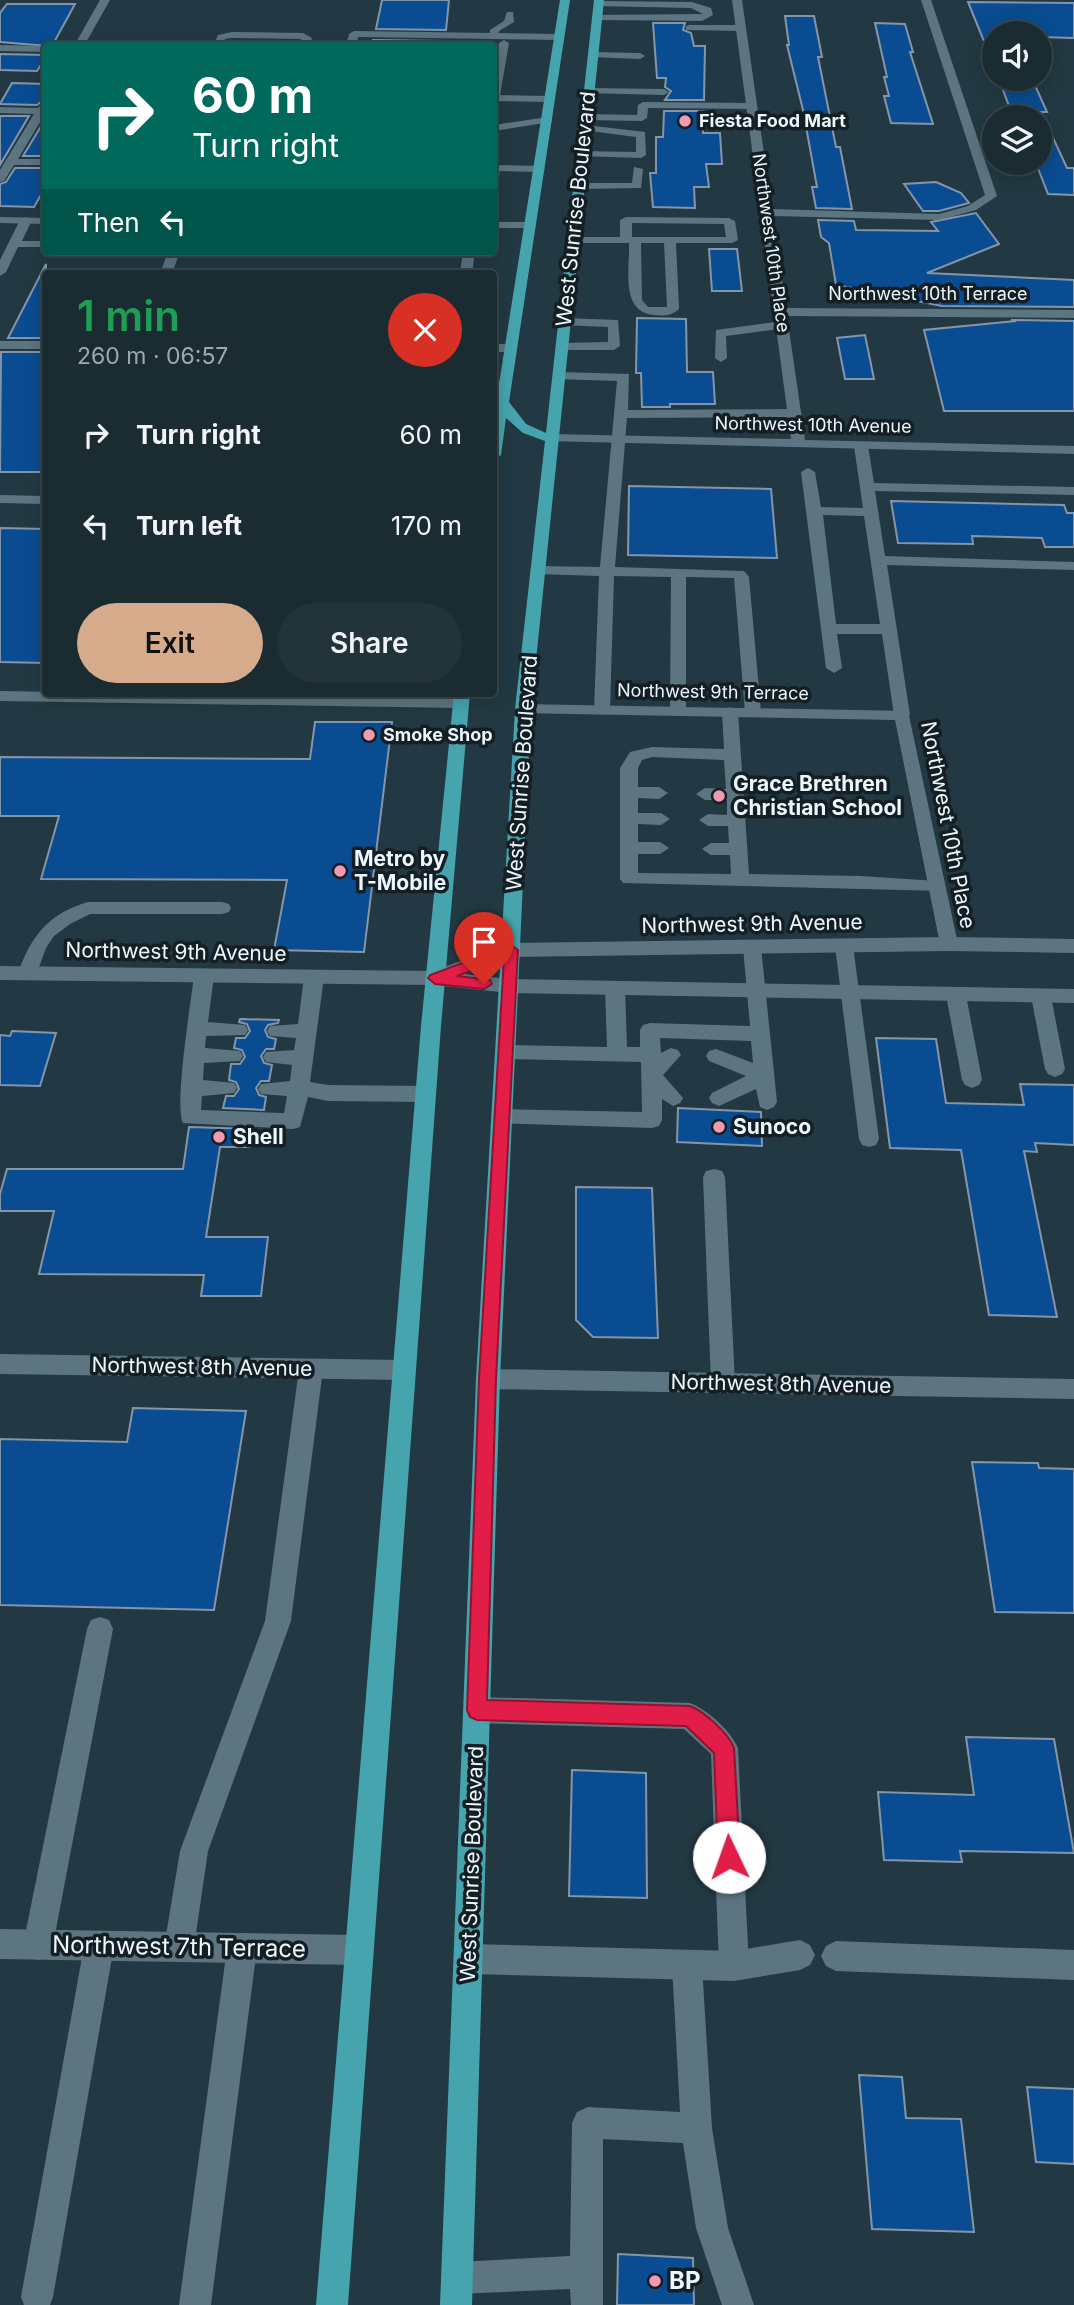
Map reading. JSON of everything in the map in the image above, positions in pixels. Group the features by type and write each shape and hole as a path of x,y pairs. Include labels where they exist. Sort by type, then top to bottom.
{"main road":[{"name":"West Sunrise Boulevard","path":"497,435 565,0"},
{"name":"West Sunrise Boulevard","path":"456,2292 470,1959 488,1379 523,709 599,2"},
{"path":"550,99 569,104 585,123"},
{"path":"502,402 516,423 526,432 551,438"},
{"path":"332,2305 403,1370 461,698"}],"street":[{"path":"81,42 105,0"},
{"name":"Northwest 10th Place","path":"737,0 799,444"},
{"path":"767,212 939,217 972,208 991,195 926,0"},
{"path":"599,2 692,5 708,10 710,28"},
{"path":"493,37 495,30 509,22 510,14"},
{"path":"597,17 702,18 708,15"},
{"path":"627,18 627,24 634,27 741,28"},
{"path":"352,42 354,34 559,37"},
{"path":"219,42 221,37 232,35 303,36 307,38 306,42"},
{"path":"497,80 503,43"},
{"path":"0,48 42,48"},
{"path":"593,55 640,56"},
{"path":"589,91 673,92"},
{"path":"737,93 750,93"},
{"path":"497,99 550,99"},
{"path":"585,123 642,118 643,105 752,106"},
{"path":"0,110 42,107"},
{"path":"0,179 42,109"},
{"path":"497,128 547,120"},
{"path":"582,154 640,155 642,134 624,134 585,123"},
{"path":"0,149 18,149"},
{"path":"10,162 42,162"},
{"path":"497,171 540,169"},
{"path":"579,186 637,186 638,169"},
{"path":"0,220 42,221"},
{"path":"0,272 26,220"},
{"path":"573,240 631,240 670,240 732,240 729,220 626,220 631,240 636,301 644,310 664,312 673,309 670,240"},
{"path":"497,225 530,225"},
{"path":"14,244 42,244"},
{"name":"Northwest 10th Terrace","path":"721,358 720,333 782,319 1074,314"},
{"path":"561,347 614,346 614,323 564,322"},
{"path":"0,345 42,345"},
{"path":"497,348 510,348"},
{"path":"558,376 624,377 623,414 617,440 607,571 601,710"},
{"path":"674,413 676,441"},
{"path":"623,414 795,413"},
{"name":"Northwest 10th Avenue","path":"551,438 1074,450"},
{"name":"Northwest 10th Place","path":"861,446 902,715 949,944"},
{"path":"808,472 834,668"},
{"path":"867,487 1074,491"},
{"path":"0,499 42,500"},
{"path":"815,512 871,512"},
{"path":"878,560 1074,566"},
{"path":"537,570 735,573 741,577 753,712"},
{"path":"678,572 678,711"},
{"path":"829,629 889,629"},
{"path":"0,696 42,696"},
{"path":"200,697 461,698"},
{"name":"Northwest 9th Terrace","path":"523,709 902,715"},
{"path":"730,712 740,880"},
{"path":"732,755 652,752 636,757 629,768 629,879 860,882 937,887"},
{"path":"629,792 659,793"},
{"path":"705,794 734,794"},
{"path":"629,818 661,819"},
{"path":"708,820 736,821"},
{"path":"629,848 660,848"},
{"path":"711,849 738,849"},
{"path":"28,973 37,943 46,932 73,914 88,908 222,908"},
{"name":"Northwest 9th Avenue","path":"435,978 511,950 949,944 1074,946"},
{"path":"844,946 869,1139"},
{"path":"752,947 767,1102"},
{"name":"Northwest 9th Avenue","path":"0,973 435,978 509,986 1074,996"},
{"path":"204,976 190,1117 293,1121 314,977"},
{"path":"615,988 617,1054"},
{"path":"956,995 972,1080"},
{"path":"1041,996 1055,1069"},
{"path":"197,1029 238,1030"},
{"path":"673,1098 650,1030 761,1034"},
{"path":"277,1031 306,1031"},
{"path":"505,1052 617,1054 661,1065"},
{"path":"195,1055 233,1056"},
{"path":"273,1057 302,1058"},
{"path":"502,1116 652,1120 661,1065"},
{"path":"717,1065 765,1076"},
{"path":"719,1098 765,1076"},
{"path":"192,1088 227,1088"},
{"path":"268,1089 299,1088 328,1093 426,1094"},
{"path":"714,1177 723,1383"},
{"name":"Northwest 8th Avenue","path":"0,1364 403,1370"},
{"path":"179,1947 194,1851 278,1621 311,1369"},
{"name":"Northwest 8th Avenue","path":"488,1379 1074,1389"},
{"path":"38,1945 100,1629"},
{"path":"477,1710 690,1716 724,1748 734,1966"},
{"name":"Northwest 7th Terrace","path":"0,1944 358,1950"},
{"path":"37,2297 99,1946"},
{"path":"195,2305 242,1948"},
{"path":"470,1959 734,1966 800,1955"},
{"path":"836,1956 1074,1965"},
{"path":"687,1965 696,2128 712,2228 738,2305"},
{"path":"587,2305 588,2123 696,2128"},
{"path":"456,2292 586,2272"}],"building":[{"path":"382,0 449,0 446,30 376,29"},
{"path":"968,2 1074,3 1074,38 1052,37 1052,21 982,21 982,36"},
{"path":"7,4 75,4 54,42 42,42 42,46 0,42 0,13"},
{"path":"785,16 814,16 822,57 818,57 852,209 816,208 812,187 817,187 803,110 787,45"},
{"path":"653,23 685,23 683,30 691,33 694,46 705,46 704,100 665,100 671,91 665,87 666,78 657,78"},
{"path":"875,23 905,24 913,52 910,52 933,124 891,123 884,96 889,96 884,77 887,77"},
{"path":"373,40 444,41 444,42"},
{"path":"0,54 42,55 42,63 37,71 0,70"},
{"path":"12,83 42,84 42,101 37,105 0,104"},
{"path":"1003,91 1038,91 1044,105 1009,105"},
{"path":"664,111 704,111 703,133 720,133 722,164 706,164 709,187 694,187 695,208 653,207 650,173 656,173 656,137 663,137"},
{"path":"0,116 29,116 0,165"},
{"path":"42,125 42,156 23,156"},
{"path":"1052,136 1067,168 1074,168 1074,195 1048,194 1041,175 1052,175"},
{"path":"15,168 42,168 42,193 34,207 0,206 0,184 6,182"},
{"path":"936,182 961,193 969,203 939,211 923,211 904,184"},
{"path":"976,213 999,244 927,273 1074,280 1074,307 942,306 836,285 829,243 821,237 818,220 854,221 856,230 938,231 931,222"},
{"path":"709,249 737,249 742,291 712,291"},
{"path":"42,272 42,338 8,338"},
{"path":"637,318 686,319 687,372 713,372 715,404 642,407 641,373 636,373"},
{"path":"1011,320 1074,321 1074,411 944,411 924,330 1016,321"},
{"path":"865,335 874,379 845,379 837,338"},
{"path":"1,352 42,352 42,472 0,472"},
{"path":"629,486 771,489 777,558 628,555"},
{"path":"891,501 1064,505 1067,513 1074,513 1074,547 1045,547 1042,538 972,536 973,544 898,543"},
{"path":"0,528 42,529 42,663 0,662"},
{"path":"315,722 392,722 364,952 274,950 287,880 41,879 59,816 0,816 0,757 310,759"},
{"path":"240,1019 279,1020 278,1023 268,1025 265,1030 268,1037 276,1039 274,1049 266,1049 261,1056 264,1063 272,1065 269,1081 261,1081 256,1088 259,1095 266,1097 264,1110 223,1108 226,1096 234,1096 239,1089 236,1082 229,1080 231,1064 240,1064 245,1057 242,1050 234,1048 236,1038 245,1038 250,1031 247,1024 239,1022"},
{"path":"12,1031 56,1033 40,1086 0,1085 0,1035 10,1036"},
{"path":"876,1038 936,1039 946,1103 1024,1105 1020,1084 1074,1085 1074,1145 1035,1143 1037,1152 1024,1151 1057,1317 989,1315 961,1150 890,1148"},
{"name":"Sunoco","path":"678,1108 761,1112 762,1146 677,1142"},
{"path":"189,1127 252,1129 250,1147 220,1147 206,1237 268,1237 261,1296 201,1296 204,1275 39,1274 54,1211 0,1211 0,1194 7,1169 183,1169"},
{"path":"576,1187 652,1188 658,1338 593,1337 576,1320"},
{"path":"133,1408 246,1411 214,1610 0,1605 0,1439 127,1442"},
{"path":"972,1462 1038,1463 1039,1468 1074,1469 1074,1613 995,1612"},
{"path":"966,1737 1054,1739 1074,1853 960,1851 962,1862 884,1860 878,1792 974,1795"},
{"path":"572,1770 646,1773 647,1898 569,1896"},
{"path":"859,2075 902,2077 906,2118 961,2119 974,2232 872,2229"},
{"path":"1027,2087 1074,2089 1074,2164 1036,2162"},
{"name":"BP","path":"618,2254 693,2258 694,2305 617,2305"}],"place":[{"name":"Fiesta Food Mart","path":"685,121"},
{"name":"Smoke Shop","path":"369,735"},
{"name":"Grace Brethren Christian School","path":"719,796"},
{"name":"Metro by T-Mobile","path":"340,871"},
{"name":"Sunoco","path":"719,1127"},
{"name":"Shell","path":"219,1137"},
{"name":"BP","path":"655,2281"}],"route":[{"path":"484,984 435,978 511,950 488,1379 477,1710 690,1716 724,1748 729,1857"}]}
